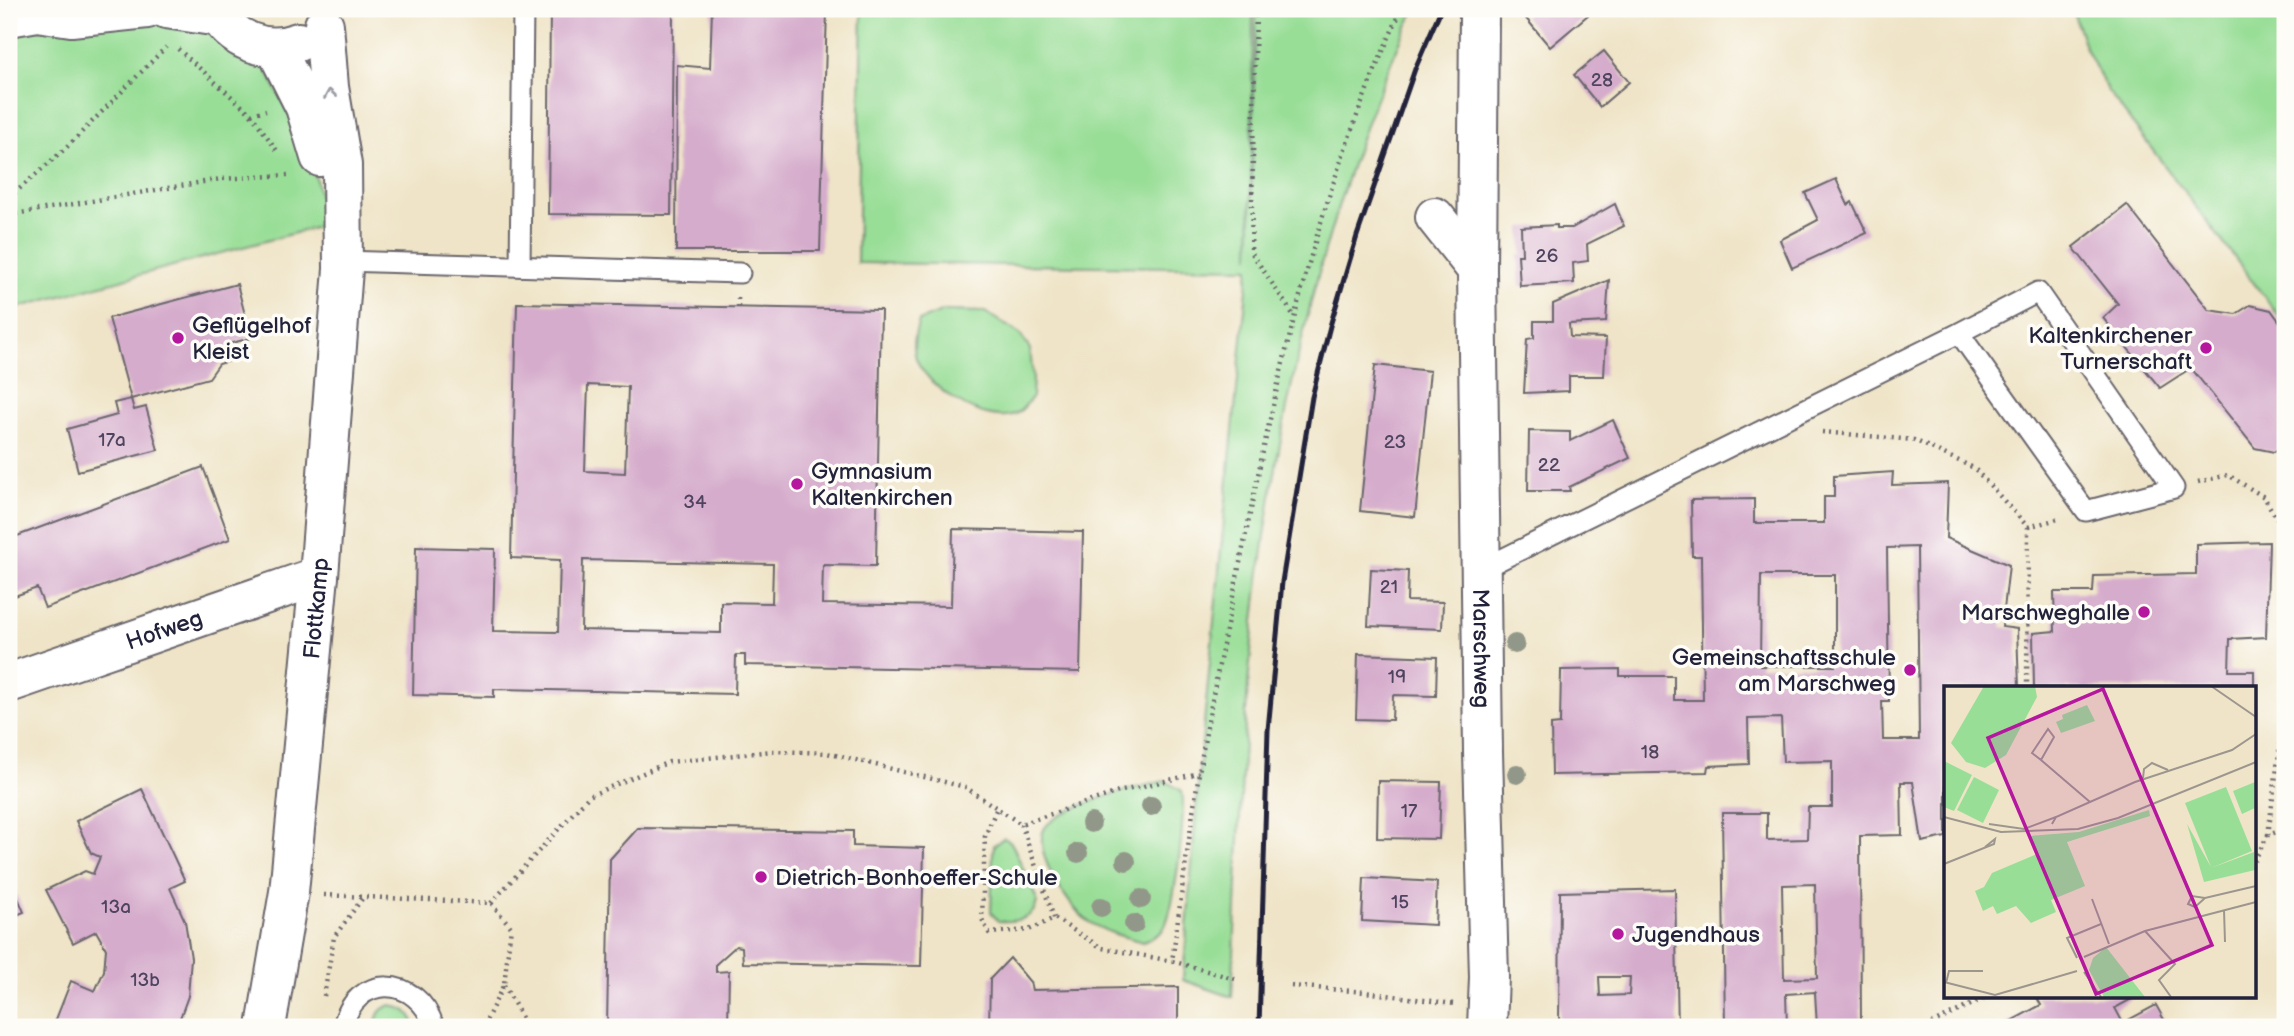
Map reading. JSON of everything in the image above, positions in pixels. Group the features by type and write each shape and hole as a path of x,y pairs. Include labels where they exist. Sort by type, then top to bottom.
{"street":[{"path":"30,13 71,17 147,9"},
{"name":"Marschweg","path":"1479,10 1477,270 1488,1018"},
{"path":"167,26 217,13 230,30 243,40 259,46 275,47 305,107 321,159 343,186"},
{"name":"Flottkamp","path":"275,47 302,41 328,17"},
{"name":"Flottkamp","path":"266,1027 289,892 319,576 342,261 342,165 329,87 328,17"},
{"path":"1435,217 1477,270"},
{"name":"Hofweg","path":"9,683 319,576"}],"lane":[{"path":"520,266 523,9"},
{"path":"342,261 740,272"},
{"path":"1482,569 1773,427 2038,292 2174,488 2086,511 1959,333"},
{"path":"343,1027 345,1016 363,994 376,988 392,987 407,991 420,999 430,1012 434,1027"}],"path":[{"path":"1256,9 1251,252 1294,316"},
{"path":"1172,961 1199,773 1275,391 1332,187 1383,49 1402,9"},
{"path":"9,198 67,147 167,26"},
{"path":"9,215 221,179 295,175"},
{"path":"1773,427 1914,440 1975,468 2028,527 2027,686"},
{"path":"2174,488 2228,475 2264,497 2285,533"},
{"path":"2256,857 2268,835 2285,707"},
{"path":"491,903 589,796 669,762 773,751 827,753 965,787 996,810 1021,824 1054,918 1102,948 1172,961 1235,979"},
{"path":"1021,824 1118,792 1199,773"},
{"path":"996,810 985,836 982,919 989,933 1029,930 1054,918"},
{"path":"2268,835 2285,829"},
{"path":"289,892 491,903 511,927 504,984 484,1027"},
{"path":"323,1002 334,937 363,898"},
{"path":"504,984 527,1027"},
{"path":"1291,986 1365,992 1488,1018"},
{"path":"1925,1027 1985,998"}],"green space":[{"path":"862,9 1253,9 1250,257 1256,9 1415,9 1358,146 1335,217 1314,288 1282,433 1259,579 1248,683 1232,997 1183,980 1199,773 1249,268 857,263"},
{"path":"2072,9 2285,9 2285,324 2107,90 2085,46"},
{"path":"144,21 206,24 261,60 312,158 325,225 9,310 9,31"},
{"path":"944,311 985,312 1020,334 1030,349 1033,378 1032,397 1019,412 1004,416 974,410 944,392 922,369 914,348 919,321"},
{"path":"1165,781 1182,791 1178,863 1167,921 1160,933 1143,942 1101,928 1080,914 1052,875 1042,846 1043,834 1048,824 1072,810"},
{"path":"1004,838 1010,841 1014,848 1037,900 1033,912 1011,921 998,921 991,912 994,845"},
{"path":"392,1005 408,1012 413,1027 375,1027 379,1013"}],"building":[{"path":"550,9 673,9 671,215 548,214"},
{"path":"712,9 827,9 820,251 676,251 677,65 710,68"},
{"path":"1532,9 1595,9 1550,47 1524,16"},
{"path":"1604,51 1629,82 1600,107 1574,75"},
{"path":"1836,179 1848,205 1852,202 1867,233 1792,268 1780,240 1818,220 1805,193"},
{"path":"1615,204 1624,226 1587,244 1588,261 1573,263 1574,283 1520,286 1518,255 1522,255 1521,227 1557,225 1557,228 1572,228"},
{"name":"Kaltenkirchener Turnerschaft","path":"2127,205 2209,310 2236,314 2250,305 2271,310 2285,329 2285,443 2274,452 2255,448 2191,368 2160,388 2103,318 2118,304 2073,247"},
{"path":"1609,280 1606,322 1569,324 1570,337 1606,338 1604,376 1569,376 1569,391 1524,393 1527,339 1534,338 1534,321 1553,321 1553,304"},
{"path":"237,284 251,338 228,344 233,360 219,364 209,378 131,399 109,318"},
{"path":"517,303 881,310 876,566 823,565 822,604 951,606 953,529 1083,532 1080,672 745,665 745,655 736,655 735,694 494,689 494,697 413,695 416,547 495,549 493,631 558,632 560,560 511,558","holes":["588,385 628,387 625,473 585,471","583,560 773,564 772,603 721,602 721,633 581,630"]},
{"path":"1375,365 1430,371 1415,517 1360,511"},
{"path":"131,399 134,410 146,407 158,450 78,471 67,429 117,415 114,403"},
{"path":"1613,420 1630,458 1569,487 1570,491 1528,491 1529,431 1570,432 1570,441"},
{"path":"203,467 230,539 45,608 37,588 9,598 9,539"},
{"path":"1893,472 1892,485 1948,483 1946,538 2009,565 2002,627 2017,629 2019,686 1944,686 1944,837 1922,842 1913,782 1901,782 1902,835 1860,836 1861,1027 1817,1027 1815,992 1786,994 1787,1027 1725,1027 1722,813 1767,813 1767,840 1807,839 1808,807 1832,807 1832,761 1783,762 1781,718 1748,719 1749,764 1708,766 1707,772 1552,775 1551,725 1560,724 1561,670 1620,669 1620,676 1674,676 1674,700 1703,700 1701,556 1692,556 1691,500 1754,499 1754,523 1824,523 1824,497 1834,497 1834,476","holes":["1917,547 1919,740 1883,740 1882,701 1889,701 1887,548","1761,575 1835,575 1835,666 1760,666","1815,884 1817,978 1784,979 1782,885"]},
{"path":"2269,542 2266,637 2230,639 2229,671 2254,671 2254,686 2034,686 2033,633 2055,631 2054,592 2093,592 2094,576 2196,574 2196,544"},
{"path":"1371,569 1408,571 1407,601 1443,602 1442,629 1368,626"},
{"path":"1358,654 1437,657 1436,696 1393,695 1392,720 1356,719"},
{"path":"1378,781 1441,782 1439,839 1377,838"},
{"path":"142,789 185,881 170,888 185,921 191,958 188,996 179,1021 194,1027 53,1027 71,981 95,991 104,971 106,949 96,931 73,943 46,890 85,871 93,874 100,857 91,853 76,821"},
{"path":"638,828 853,831 853,846 924,848 921,966 743,963 742,947 736,946 716,964 716,972 729,971 728,1027 607,1027 610,859"},
{"path":"9,877 24,912 9,918"},
{"path":"1364,878 1437,882 1435,925 1362,921"},
{"name":"Jugendhaus","path":"1675,889 1678,1027 1559,1027 1560,892","holes":["1599,977 1630,977 1629,995 1600,996"]},
{"path":"1010,958 1030,982 1032,990 1178,987 1178,1027 989,1027 990,979"},
{"path":"2037,998 2133,998 2115,1008 2123,1023 2156,1005 2168,1027 2000,1027 2041,1005"}],"railway":[{"path":"1259,1027 1268,730 1282,582 1312,397 1357,236 1415,69 1441,9"}],"place":[{"name":"Geflügelhof Kleist","path":"178,338"},
{"name":"Kaltenkirchener Turnerschaft","path":"2206,348"},
{"name":"Gymnasium Kaltenkirchen","path":"797,484"},
{"name":"Marschweghalle","path":"2144,612"},
{"name":"Gemeinschaftsschule am Marschweg","path":"1910,670"},
{"name":"Dietrich-Bonhoeffer-Schule","path":"761,877"},
{"name":"Jugendhaus","path":"1618,934"}]}
